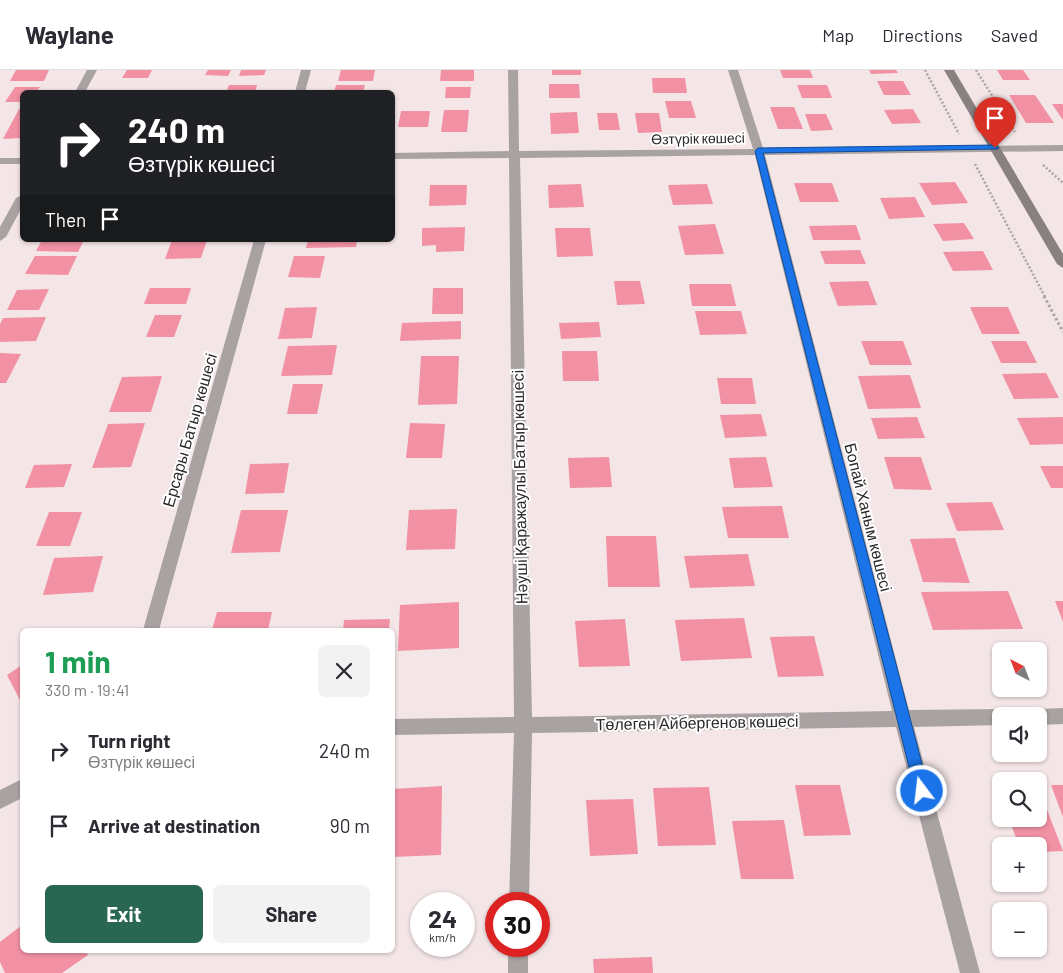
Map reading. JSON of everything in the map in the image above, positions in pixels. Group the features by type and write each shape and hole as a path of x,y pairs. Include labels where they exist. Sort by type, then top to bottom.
{"street":[{"path":"81,90 92,70"},
{"path":"301,90 306,70"},
{"name":"Нәуші Қаражаулы Батыр көшесі","path":"513,70 524,724 519,892"},
{"name":"Бопай Ханым көшесі","path":"733,70 758,151 970,973"},
{"path":"949,70 1063,264"},
{"name":"Өзтүрік көшесі","path":"395,156 1063,148"},
{"path":"0,161 20,161"},
{"path":"0,237 20,202"},
{"name":"Ерсары Батыр көшесі","path":"152,628 259,242"},
{"path":"1047,717 1063,716"},
{"name":"Төлеген Айбергенов көшесі","path":"395,727 992,717"},
{"path":"0,800 20,789"},
{"path":"518,957 518,973"}],"path":[{"path":"925,70 1063,332"},
{"path":"976,70 1025,148 1063,183"}],"building":[{"path":"16,70 49,70 44,81 10,81"},
{"path":"127,70 152,70 148,78 122,78"},
{"path":"208,70 231,70 228,76 205,75"},
{"path":"241,70 266,70 264,75 239,76"},
{"path":"341,70 375,70 373,81 338,81"},
{"path":"441,70 474,70 474,81 440,81"},
{"path":"552,70 581,70 581,75 552,75"},
{"path":"780,70 810,70 813,78 783,78"},
{"path":"869,70 896,70 898,73 871,74"},
{"path":"997,70 1023,70 1030,80 1003,80"},
{"path":"652,78 685,78 687,93 653,93"},
{"path":"877,81 903,81 911,95 884,95"},
{"path":"549,84 579,84 580,98 549,98"},
{"path":"229,85 257,85 256,90 227,90"},
{"path":"336,85 365,85 364,90 335,90"},
{"path":"797,85 827,85 832,98 802,98"},
{"path":"15,87 40,87 38,90 20,90 20,102 5,102"},
{"path":"446,87 471,87 470,98 445,98"},
{"path":"1009,95 1035,95 1054,123 1026,123"},
{"path":"665,101 691,101 696,118 669,118"},
{"path":"1052,104 1063,104 1063,120"},
{"path":"770,107 794,107 803,129 778,129"},
{"path":"19,109 20,109 20,138 3,139"},
{"path":"913,109 921,123 892,124 884,110"},
{"path":"444,110 469,110 467,132 441,132"},
{"path":"401,111 430,111 428,127 398,127"},
{"path":"577,112 579,133 551,134 550,113"},
{"path":"597,113 617,113 620,130 599,130"},
{"path":"635,113 659,113 662,132 638,133"},
{"path":"805,114 826,114 833,130 811,131"},
{"path":"955,182 968,203 932,205 919,183"},
{"path":"794,183 832,183 839,202 800,202"},
{"path":"581,184 584,207 549,208 548,185"},
{"path":"707,184 713,204 673,205 668,185"},
{"path":"430,185 467,185 466,205 429,206"},
{"path":"915,197 925,217 889,219 880,198"},
{"path":"964,223 974,239 943,241 933,224"},
{"path":"715,224 724,254 685,255 678,226"},
{"path":"856,225 861,240 813,240 809,226"},
{"path":"465,227 464,251 436,252 436,245 422,246 422,228"},
{"path":"555,228 590,228 593,256 557,257"},
{"path":"41,242 83,242 78,252 36,251"},
{"path":"171,242 206,242 201,258 165,259"},
{"path":"308,242 357,242 356,247 306,248"},
{"path":"860,250 866,264 825,264 820,251"},
{"path":"983,251 993,270 953,271 943,252"},
{"path":"35,256 77,256 68,275 25,274"},
{"path":"294,256 325,256 320,278 288,277"},
{"path":"614,281 640,281 645,304 617,305"},
{"path":"868,281 877,305 838,306 829,282"},
{"path":"689,284 731,284 736,306 692,306"},
{"path":"150,288 191,288 186,304 144,304"},
{"path":"433,288 463,288 463,314 432,314"},
{"path":"49,289 39,310 7,310 17,290"},
{"path":"317,307 312,338 278,339 285,308"},
{"path":"970,307 1008,307 1020,334 982,334"},
{"path":"695,311 741,311 747,334 700,335"},
{"path":"155,315 182,315 174,337 146,337"},
{"path":"46,317 36,341 0,342 0,324 3,318"},
{"path":"461,321 461,339 400,341 402,323"},
{"path":"599,322 601,337 561,339 559,323"},
{"path":"861,341 903,341 912,365 870,365"},
{"path":"991,341 1026,341 1037,363 1001,363"},
{"path":"337,345 332,375 281,376 288,346"},
{"path":"562,351 597,351 599,381 563,381"},
{"path":"0,353 21,354 6,383 0,383"},
{"path":"421,356 459,356 457,404 418,405"},
{"path":"1046,373 1059,398 1014,399 1002,374"},
{"path":"910,375 921,408 868,409 858,376"},
{"path":"162,376 151,412 109,412 122,377"},
{"path":"717,378 752,378 756,404 721,404"},
{"path":"293,384 323,384 317,414 287,414"},
{"path":"761,414 767,436 725,438 720,415"},
{"path":"917,417 925,438 878,439 871,418"},
{"path":"1063,417 1063,444 1030,445 1017,418"},
{"path":"145,423 131,467 92,468 108,424"},
{"path":"410,423 445,424 442,458 406,458"},
{"path":"609,457 612,487 570,488 568,458"},
{"path":"766,457 773,487 734,488 729,458"},
{"path":"884,457 921,457 932,490 894,489"},
{"path":"289,463 284,493 245,494 250,464"},
{"path":"72,464 64,487 25,488 34,465"},
{"path":"1040,466 1063,466 1063,488 1051,488"},
{"path":"992,502 1004,530 957,531 946,503"},
{"path":"782,506 789,538 728,538 722,507"},
{"path":"457,509 455,549 406,550 409,510"},
{"path":"241,510 288,510 280,552 231,553"},
{"path":"49,512 82,512 70,546 36,546"},
{"path":"606,536 656,536 660,587 608,587"},
{"path":"955,538 970,583 923,582 910,539"},
{"path":"748,554 755,586 690,588 684,556"},
{"path":"103,556 93,592 43,595 54,558"},
{"path":"1008,591 1023,629 933,630 921,592"},
{"path":"1055,601 1063,601 1063,622"},
{"path":"459,602 459,648 398,651 400,605"},
{"path":"217,612 272,612 268,628 213,628"},
{"path":"744,618 752,658 681,661 675,620"},
{"path":"390,619 389,628 343,628 344,620"},
{"path":"625,619 630,666 579,667 575,621"},
{"path":"814,636 824,676 778,677 770,637"},
{"path":"20,666 20,700 7,675"},
{"path":"795,785 840,785 851,835 804,836"},
{"path":"1051,785 1063,785 1063,817"},
{"path":"442,786 441,855 395,857 395,789"},
{"path":"709,787 716,845 658,846 653,788"},
{"path":"633,799 638,854 590,856 586,800"},
{"path":"1047,810 1063,851 1047,852 1047,837 1016,837 1012,827 1047,827"},
{"path":"784,820 794,879 741,879 732,821"},
{"path":"20,927 20,953 87,953 88,955 62,973 5,973 0,962 0,942"},
{"path":"652,957 653,973 594,973 593,959"}],"route":[{"path":"922,791 758,151 995,148"}]}
